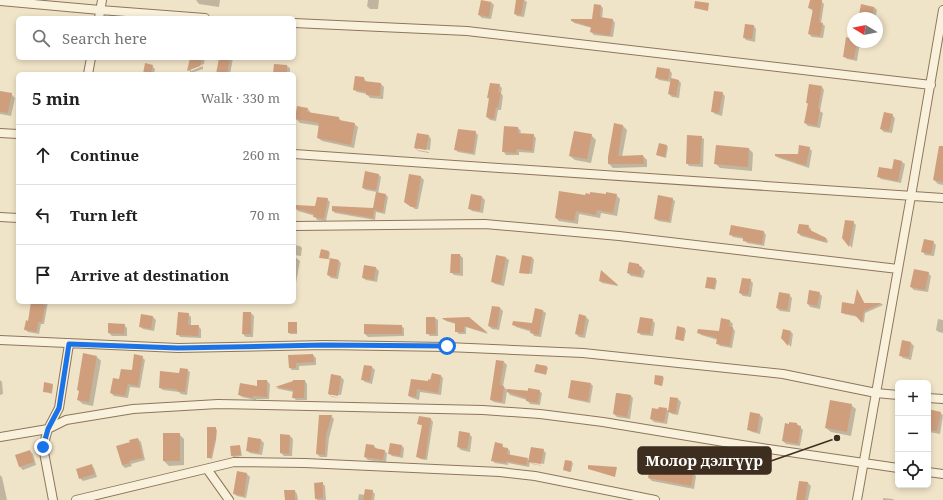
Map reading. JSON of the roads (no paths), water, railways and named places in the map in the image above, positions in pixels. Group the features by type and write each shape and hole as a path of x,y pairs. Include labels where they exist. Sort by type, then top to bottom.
{"street":[{"path":"100,14 102,0"},
{"path":"0,1 100,14 152,16"},
{"path":"857,500 912,196 943,10"},
{"path":"296,23 467,31 931,85"},
{"path":"88,72 91,60"},
{"path":"0,133 16,134"},
{"path":"296,154 943,198"},
{"path":"0,217 16,218"},
{"path":"296,226 485,224 618,236 898,269"},
{"path":"0,340 178,348 324,345 447,346 583,353 783,374 876,393 895,395"},
{"path":"53,500 43,447 48,429 59,408 69,344"},
{"path":"931,398 943,399"},
{"path":"0,437 48,429 66,420 133,409 218,404 484,410 540,414 603,422 742,446 895,468"},
{"path":"76,500 234,462 305,463 500,472 535,476 655,500"},
{"path":"207,469 229,500"},
{"path":"931,472 943,474"}],"place":[{"name":"Молор дэлгүүр","path":"837,438"}]}
